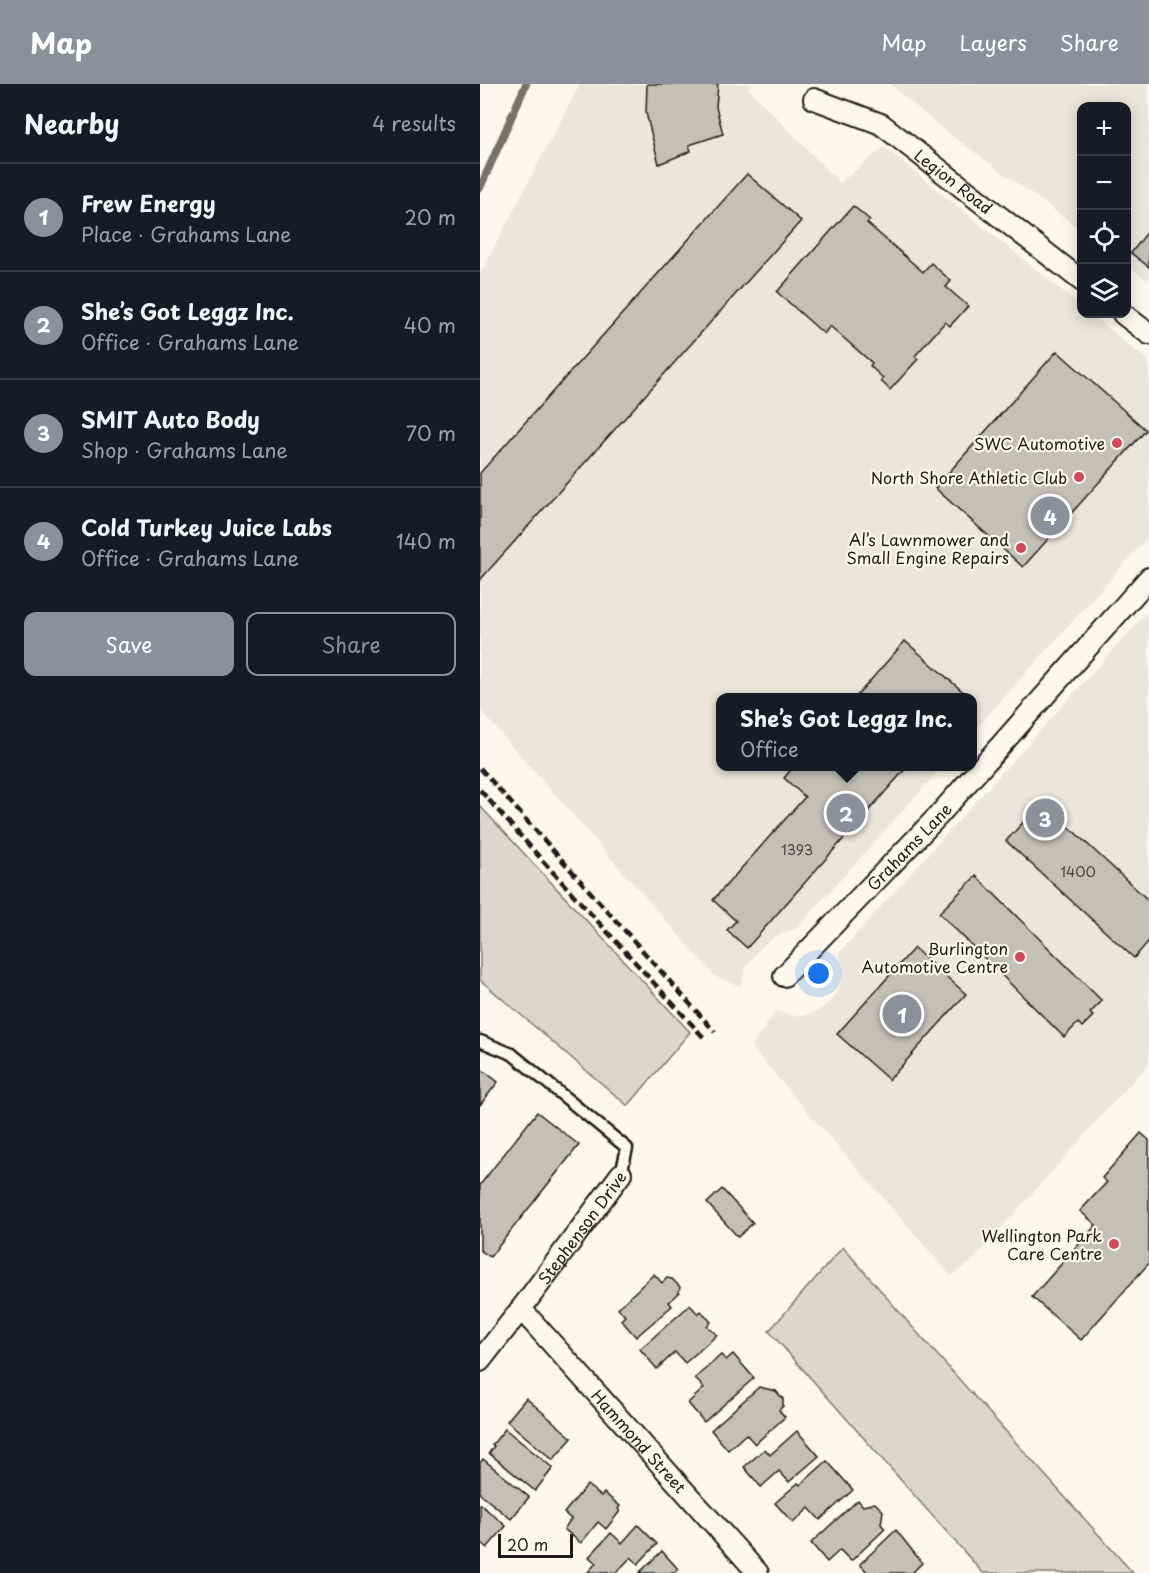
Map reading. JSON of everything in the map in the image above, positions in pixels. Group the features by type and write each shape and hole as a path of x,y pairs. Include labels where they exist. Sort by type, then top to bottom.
{"street":[{"name":"Legion Road","path":"814,99 881,124 1077,277"},
{"path":"1128,318 1149,334"},
{"name":"Grahams Lane","path":"784,975 938,816 1149,578"},
{"name":"Stephenson Drive","path":"480,1361 621,1174"},
{"name":"Hammond Street","path":"521,1309 758,1573"}],"lane":[{"name":"Stephenson Drive","path":"480,1041 512,1054 627,1148 621,1174"}],"shaded area":[{"path":"580,84 752,84 748,88 840,183 884,147 1077,303 1077,318 1096,318 1149,362 1149,536 977,727 977,693 716,693 716,771 938,771 797,928 777,935 760,948 747,965 740,986 716,977 480,710 480,274"},
{"path":"890,84 1149,84 1149,282 1131,267 1131,102 1077,102 1077,227 935,123"},
{"path":"1149,610 1149,1063 971,1262 951,1276 751,1047 776,1011 803,1016 816,1012 828,1004 837,993 842,980 843,966 839,953"},
{"path":"480,806 690,1032 628,1106 480,980"},
{"path":"843,1247 1133,1573 983,1573 769,1331"}],"building":[{"path":"647,84 718,84 716,107 723,134 689,145 691,151 659,164 646,113"},
{"path":"747,174 801,221 480,580 480,473"},
{"path":"853,206 870,220 867,223 923,272 931,263 951,281 946,287 968,306 950,326 945,322 915,356 918,359 890,390 881,381 883,378 870,366 872,363 830,326 824,334 777,292"},
{"path":"1149,230 1149,267 1131,253"},
{"path":"1057,351 1146,430 1023,567 935,488"},
{"path":"905,641 964,693 859,693"},
{"path":"790,771 904,771 747,948 727,930 736,921 713,900 805,797 784,778"},
{"path":"1042,802 1149,901 1149,941 1134,958 1006,841"},
{"name":"Burlington Automotive Centre","path":"976,876 1102,1001 1090,1013 1093,1016 1082,1027 1078,1023 1064,1037 939,913"},
{"path":"914,948 966,994 889,1080 837,1034"},
{"path":"480,1068 498,1082 480,1105"},
{"path":"537,1112 579,1145 490,1257 480,1250 480,1185"},
{"name":"Wellington Park Care Centre","path":"1141,1133 1149,1140 1149,1263 1081,1340 1032,1297 1096,1225 1080,1211 1107,1182 1102,1178"},
{"path":"722,1189 753,1223 738,1237 707,1203"},
{"path":"654,1274 662,1283 667,1278 672,1279 680,1287 679,1293 669,1302 672,1306 636,1337 621,1320 625,1316 618,1308"},
{"path":"690,1305 698,1314 701,1311 711,1322 707,1326 717,1335 685,1363 675,1352 657,1369 640,1349"},
{"path":"733,1354 754,1378 704,1422 688,1403 704,1388 695,1378 721,1355 726,1360"},
{"path":"759,1387 776,1391 783,1399 783,1406 779,1410 785,1417 755,1444 746,1434 728,1450 711,1430"},
{"path":"526,1398 572,1438 553,1460 507,1421"},
{"path":"505,1429 553,1468 535,1491 489,1453 494,1446 492,1445"},
{"path":"797,1431 819,1456 789,1482 779,1471 761,1487 744,1467 765,1449 770,1455"},
{"path":"483,1459 529,1497 511,1519 480,1494 480,1463"},
{"path":"827,1461 853,1490 820,1520 809,1508 793,1523 775,1503"},
{"path":"587,1485 601,1496 604,1493 620,1506 618,1509 620,1511 606,1529 598,1522 581,1543 564,1529 571,1519 564,1513"},
{"path":"858,1500 863,1506 875,1503 883,1511 881,1524 885,1529 851,1561 840,1550 827,1562 811,1543"},
{"path":"480,1504 506,1526 487,1548 480,1542"},
{"path":"638,1525 657,1544 638,1564 631,1557 616,1573 588,1572 596,1563 589,1557 611,1533 622,1543"},
{"path":"896,1530 922,1563 912,1573 868,1573 860,1564"},
{"path":"662,1551 678,1569 674,1573 639,1573"}],"waterway":[{"path":"480,188 526,84"}],"railway":[{"path":"480,768 715,1032"},
{"path":"480,790 706,1040"}],"place":[{"name":"SWC Automotive","path":"1117,443"},
{"name":"North Shore Athletic Club","path":"1079,477"},
{"name":"Cold Turkey Juice Labs","path":"1050,516"},
{"name":"Al’s Lawnmower and Small Engine Repairs","path":"1021,548"},
{"name":"She’s Got Leggz Inc.","path":"846,813"},
{"name":"SMIT Auto Body","path":"1045,818"},
{"name":"Burlington Automotive Centre","path":"1020,957"},
{"name":"Frew Energy","path":"902,1014"},
{"name":"Wellington Park Care Centre","path":"1114,1244"}]}
